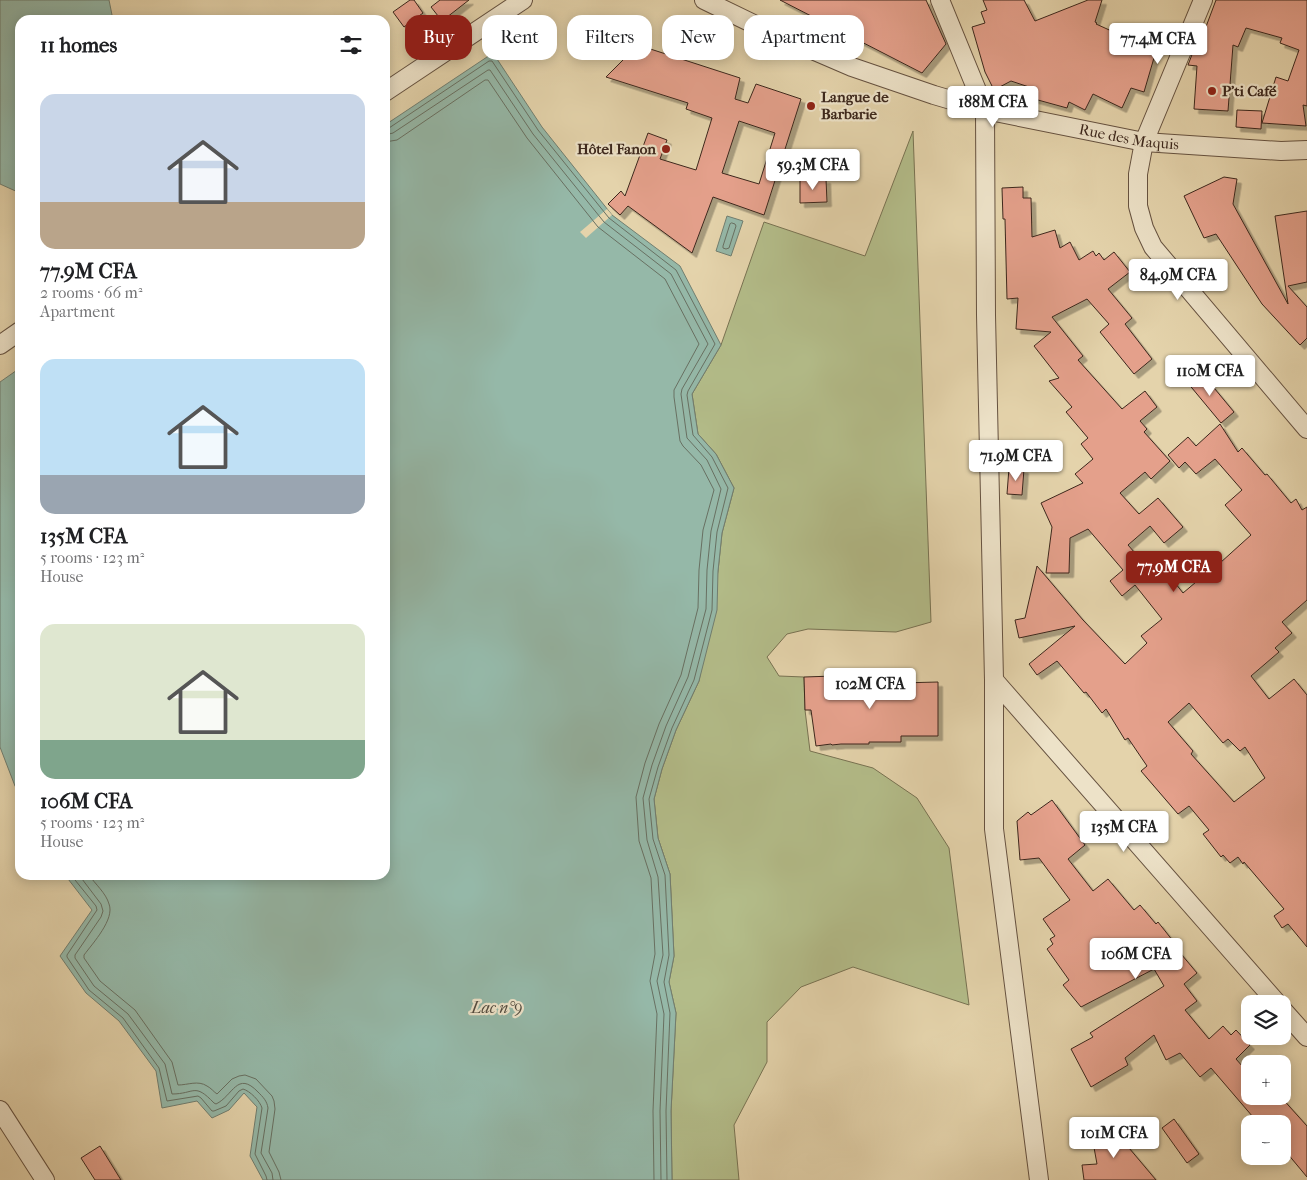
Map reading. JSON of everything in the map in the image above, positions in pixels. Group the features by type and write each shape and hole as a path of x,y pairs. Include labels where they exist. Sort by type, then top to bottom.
{"street":[{"path":"390,89 523,0"},
{"name":"Rue des Maquis","path":"704,0 766,30 852,67 985,110 1144,142 1281,151 1307,150"},
{"path":"940,0 985,110 986,315 994,680 994,829 1039,1180"},
{"path":"1202,0 1144,142 1138,174 1138,206 1144,228 1153,247 1307,429"},
{"path":"0,345 15,335"},
{"path":"994,680 1270,995"},
{"path":"1291,1018 1307,1037"},
{"path":"0,1110 44,1180"}],"green space":[{"path":"913,131 931,622 896,632 808,629 787,634 767,657 779,676 804,677 805,710 810,751 873,768 917,798 949,848 969,1005 853,967 801,987 767,1022 767,1062 734,1125 739,1180 672,1180 671,1111 676,1013 669,982 674,956 670,874 658,838 654,799 676,730 699,681 718,571 722,533 734,488 716,454 698,434 692,394 721,345 764,222 865,256"}],"water":[{"path":"0,0 109,0 112,15 15,15 15,191 0,184"},
{"name":"Lac n°9","path":"482,60 498,60 542,127 612,215 680,266 721,345 692,394 698,434 716,454 734,488 722,533 718,571 717,610 699,681 676,730 654,799 658,838 670,874 674,956 669,982 676,1013 671,1111 672,1180 263,1180 250,1156 257,1107 244,1093 229,1110 212,1118 197,1101 162,1108 156,1071 119,1021 86,993 60,956 92,910 69,880 390,880 390,122"},
{"path":"727,216 743,221 731,256 716,251"},
{"path":"15,372 15,786 0,747 0,382"}],"pier":[{"path":"607,209 612,215 586,238 580,232"}],"building":[{"path":"410,0 414,0 423,13 420,15 405,15 404,27 393,12"},
{"path":"440,0 469,0 450,15 437,15 431,7"},
{"path":"780,0 926,0 946,44 922,73 864,43 864,15 809,15"},
{"path":"983,0 1024,0 1035,21 1088,0 1102,0 1096,24 1156,51 1144,92 1131,88 1122,108 1093,94 1085,110 1069,102 1067,108 1027,97 1029,87 1011,81 994,90 985,72 972,27 985,23 981,12 987,10"},
{"path":"1216,0 1307,0 1307,106 1303,105 1306,126 1262,123 1276,77 1288,81 1299,50 1280,43 1282,38 1246,28 1238,47 1233,45 1228,111 1194,109 1197,66 1188,65 1198,39 1201,40"},
{"path":"652,50 662,53 662,60 684,60 740,78 735,99 748,103 756,84 801,99 764,215 713,197 692,253 628,206 620,215 608,204 621,191 625,196 648,133 667,140 660,159 696,170 712,118 686,109 688,103 606,77 623,60 652,60","holes":["739,121 775,133 759,184 722,173"]},
{"path":"1237,110 1262,111 1261,129 1236,127"},
{"path":"1224,177 1237,179 1233,204 1288,304 1275,216 1307,211 1307,282 1288,286 1307,307 1307,338 1300,345 1262,304 1216,234 1204,238 1184,196"},
{"path":"826,179 827,202 800,203 800,180"},
{"path":"1023,187 1023,198 1031,198 1032,237 1055,230 1060,248 1070,242 1079,260 1093,251 1096,256 1099,253 1104,260 1114,252 1130,272 1108,289 1132,318 1125,324 1152,359 1134,374 1100,332 1109,324 1087,299 1052,317 1083,356 1078,360 1122,409 1145,391 1157,407 1140,421 1147,429 1144,432 1170,461 1151,479 1145,472 1120,493 1139,514 1158,498 1183,527 1164,543 1150,526 1128,545 1155,576 1164,569 1183,593 1210,572 1251,535 1225,505 1242,490 1215,459 1196,474 1185,462 1179,468 1168,455 1188,437 1196,446 1220,424 1238,452 1242,448 1291,503 1296,499 1302,510 1307,507 1307,600 1282,622 1292,633 1275,648 1279,652 1251,676 1269,699 1294,679 1307,695 1307,947 1288,924 1282,928 1274,916 1284,909 1244,862 1243,864 1238,857 1230,863 1223,855 1221,857 1203,834 1209,830 1189,806 1178,814 1141,771 1147,766 1128,738 1125,740 1106,709 1102,713 1086,692 1084,693 1057,661 1037,675 1029,664 1075,626 1019,638 1015,620 1025,618 1037,566 1083,620 1125,664 1147,643 1141,636 1162,619 1135,585 1122,596 1110,581 1123,570 1088,529 1070,538 1069,573 1046,573 1052,527 1041,503 1083,483 1075,474 1093,459 1081,444 1088,438 1066,412 1072,407 1049,381 1059,378 1034,346 1051,332 1016,329 1018,298 1007,299 1005,219 1003,219 1002,188","holes":["1189,703 1223,743 1228,739 1240,751 1245,747 1265,778 1234,802 1191,754 1193,751 1168,722"]},
{"path":"1200,371 1234,412 1221,423 1187,382"},
{"path":"1009,468 1024,469 1022,495 1007,494"},
{"path":"834,676 834,681 900,680 900,683 938,682 938,736 901,736 901,742 869,742 869,744 816,746 811,710 805,710 804,677"},
{"path":"1052,800 1085,845 1068,859 1093,891 1108,879 1134,910 1140,905 1156,924 1158,922 1173,941 1171,942 1197,973 1184,984 1197,1001 1185,1010 1209,1039 1223,1026 1231,1035 1236,1030 1241,1035 1241,1045 1250,1045 1236,1059 1241,1065 1241,1103 1211,1068 1200,1077 1180,1053 1166,1060 1154,1035 1125,1058 1128,1065 1091,1087 1071,1049 1093,1037 1090,1033 1164,986 1154,969 1081,1007 1063,985 1069,980 1047,949 1053,944 1050,939 1055,936 1043,919 1070,900 1039,858 1020,860 1017,821 1028,812 1031,815"},
{"path":"1243,1105 1288,1105 1307,1126 1307,1177 1291,1158 1291,1115 1251,1115"},
{"path":"1174,1119 1199,1154 1187,1163 1162,1128"},
{"path":"1107,1122 1156,1180 1084,1180 1082,1165 1097,1164 1093,1142 1089,1137"},
{"path":"100,1146 121,1180 95,1180 81,1158"}],"place":[{"name":"P'ti Café","path":"1212,91"},
{"name":"Langue de Barbarie","path":"811,106"},
{"name":"Hôtel Fanon","path":"666,149"}]}
